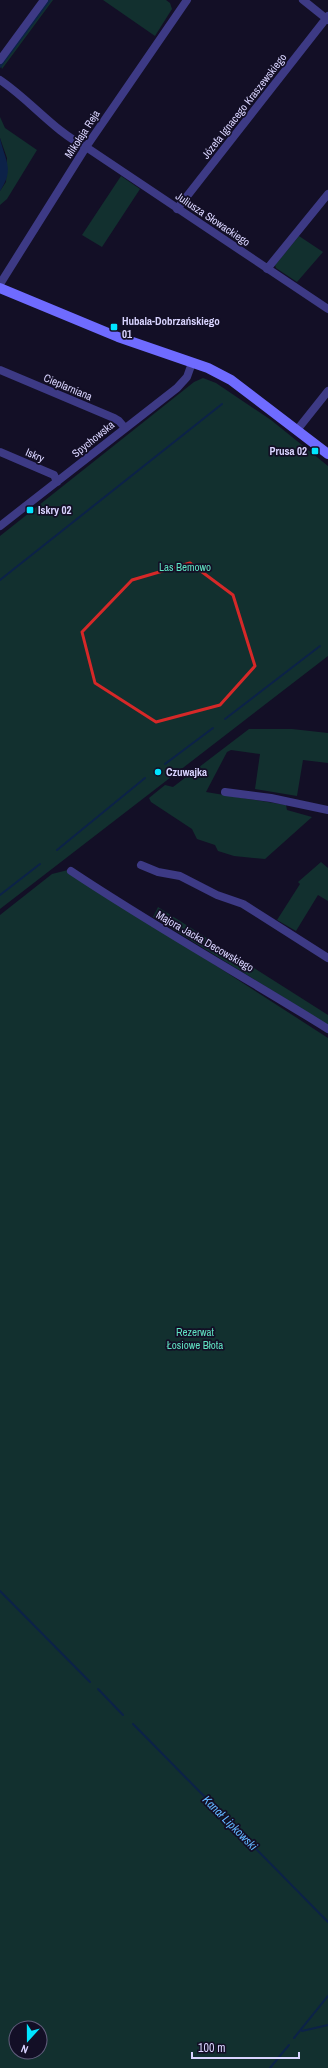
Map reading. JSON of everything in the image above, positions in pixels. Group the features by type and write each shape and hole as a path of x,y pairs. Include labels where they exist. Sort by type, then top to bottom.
{"street":[{"path":"0,60 44,0"},
{"name":"Mikołaja Reja","path":"0,284 86,147 186,0"},
{"path":"304,0 327,19"},
{"name":"Józefa Ignacego Kraszewskiego","path":"177,209 327,19"},
{"name":"Juliusza Słowackiego","path":"0,80 29,102 64,134 86,147 328,309"},
{"path":"267,269 328,194"},
{"path":"0,288 131,343 212,370 231,380 328,454"},
{"name":"Spychowska","path":"0,526 183,383 192,363"},
{"name":"Cieplarniana","path":"0,370 114,418 120,421 125,428"},
{"path":"297,430 328,391"},
{"name":"Iskry","path":"0,452 54,475 57,482"},
{"path":"225,792 271,798 328,810"},
{"path":"141,865 158,872 180,876 216,895 243,904 328,958"},
{"name":"Majora Jacka Decowskiego","path":"71,871 117,902 233,970 328,1029"}],"highlighted area":[{"path":"190,563 233,595 255,666 220,705 156,722 95,683 82,632 132,580"}],"green space":[{"path":"48,0 53,0 2,69 0,64"},
{"path":"103,0 166,0 170,3 172,9 155,36"},
{"path":"0,117 5,128 37,150 7,199 0,205 0,191 6,182 7,158 0,138"},
{"path":"121,176 140,189 102,247 82,235"},
{"path":"299,236 323,252 297,282 276,268 275,265"},
{"name":"Las Bemowo","path":"203,378 216,383 271,420 328,466 328,656 0,909 0,536 194,382"},
{"path":"249,729 292,729 328,733 328,763 303,760 297,796 255,789 260,754 231,750 227,752 206,792 286,805 287,810 312,817 265,859 234,856 218,851 215,845 197,839 192,829 151,802 149,798 165,785 173,787"},
{"path":"321,862 328,868 328,901 318,895 296,931 277,920 300,884 298,882"},
{"name":"Rezerwat Łosiowe Błota","path":"68,870 328,1038 328,2068 0,2068 0,915 52,874"},
{"path":"158,907 328,1015 328,1025 153,917"}],"water":[{"path":"0,138 8,165 8,171 5,183 0,191"}],"waterway":[{"path":"0,67 50,0"},
{"path":"0,580 222,404"},
{"path":"225,719 320,646"},
{"path":"165,764 213,728"},
{"path":"57,850 145,778"},
{"path":"0,895 40,864"},
{"name":"Kanał Lipkowski","path":"0,1591 90,1682"},
{"name":"Kanał Lipkowski","path":"98,1689 123,1715"},
{"name":"Kanał Lipkowski","path":"133,1724 328,1922"},
{"name":"Kanał Lipkowski","path":"294,2038 328,1996"},
{"path":"302,2031 328,2025"},
{"name":"Kanał Lipkowski","path":"270,2068 289,2045"}],"place":[{"name":"Hubala-Dobrzańskiego 01","path":"114,327"},
{"name":"Prusa 02","path":"315,451"},
{"name":"Iskry 02","path":"30,510"},
{"name":"Czuwajka","path":"158,772"}]}
